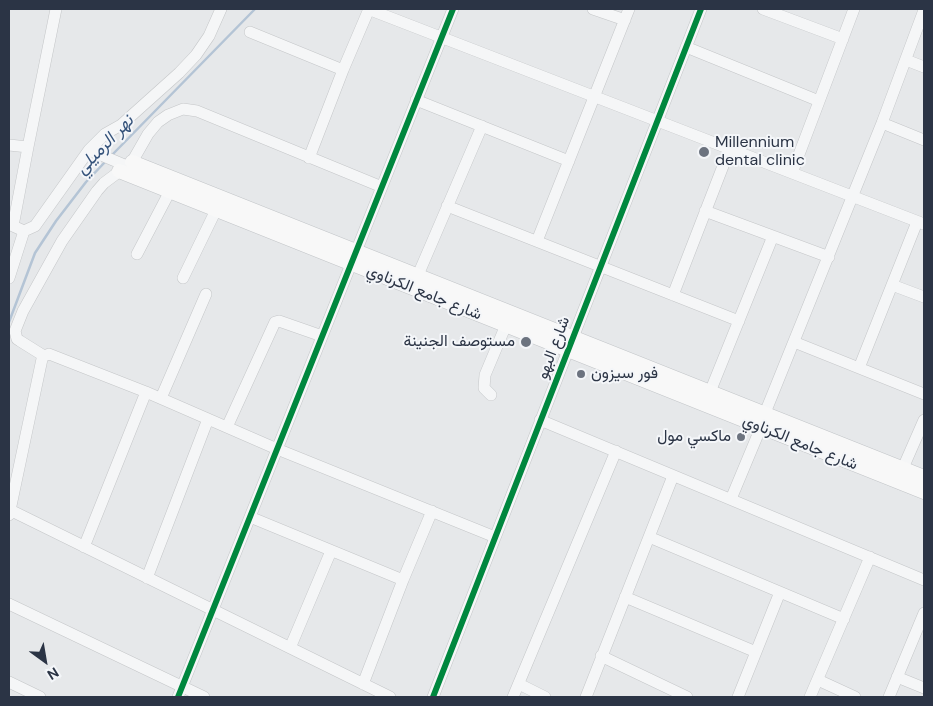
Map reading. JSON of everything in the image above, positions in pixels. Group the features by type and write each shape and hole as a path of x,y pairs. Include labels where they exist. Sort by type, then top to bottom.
{"main road":[{"name":"شارع جامع الكرناوي","path":"126,166 170,192 216,210 353,257 418,275 761,427 924,492"},
{"name":"شارع جامع الكرناوي","path":"126,166 353,257 506,326 570,343 710,392 924,477"}],"street":[{"path":"24,231 13,226 56,9"},
{"path":"9,278 24,231 35,226 88,150 105,134 122,125 180,73 196,55 209,36 221,9"},
{"path":"309,158 368,9 921,223 892,285 859,368"},
{"path":"180,692 453,9"},
{"path":"537,241 627,14 593,9"},
{"name":"شارع البهو","path":"433,697 701,9"},
{"path":"763,9 843,39"},
{"path":"792,172 854,9"},
{"path":"765,414 882,123 924,10"},
{"path":"250,32 343,70"},
{"path":"686,47 819,102"},
{"path":"906,60 924,67"},
{"path":"416,100 569,161"},
{"path":"382,187 197,111 183,109 168,115 158,122 148,134 126,166 97,191 62,241 23,311 16,328 16,335 20,341 44,356 49,354 161,398 277,449 495,537"},
{"path":"882,123 924,140"},
{"path":"418,275 482,126"},
{"path":"9,144 28,147"},
{"path":"673,295 730,148"},
{"path":"88,150 126,166"},
{"path":"137,254 170,192"},
{"path":"447,206 739,321"},
{"path":"183,278 216,210"},
{"path":"705,212 828,256"},
{"path":"710,392 773,236"},
{"path":"892,285 924,297"},
{"path":"161,398 206,294"},
{"path":"227,427 275,322 278,321 322,336"},
{"path":"491,395 484,388 485,375 506,326"},
{"path":"794,342 924,394"},
{"path":"44,356 9,512 84,546 390,697"},
{"path":"84,546 146,392"},
{"path":"147,578 208,419"},
{"path":"540,420 924,580"},
{"path":"903,468 924,420"},
{"path":"730,499 761,427"},
{"path":"513,697 616,451"},
{"path":"586,697 673,476"},
{"path":"363,684 432,511"},
{"path":"250,517 403,580"},
{"path":"649,537 844,619"},
{"path":"290,648 331,551"},
{"path":"810,697 870,557"},
{"path":"738,697 780,592"},
{"path":"625,597 756,652"},
{"path":"9,604 180,692 204,697"},
{"path":"889,697 924,613"},
{"path":"602,656 687,697"},
{"path":"897,677 924,688"},
{"path":"818,680 854,697"},
{"path":"9,682 40,697"},
{"path":"519,684 544,697"}],"waterway":[{"name":"نهر الرميلي","path":"111,156 255,9"},
{"name":"نهر الرميلي","path":"9,322 35,253 56,221 86,182 105,162"}],"cycle path":[{"path":"178,697 453,9"},
{"path":"433,697 701,9"}],"place":[{"name":"Millennium dental clinic","path":"704,152"},
{"name":"مستوصف الجنينة","path":"526,342"},
{"name":"فور سيزون","path":"581,374"},
{"name":"ماكسي مول","path":"741,437"}]}
